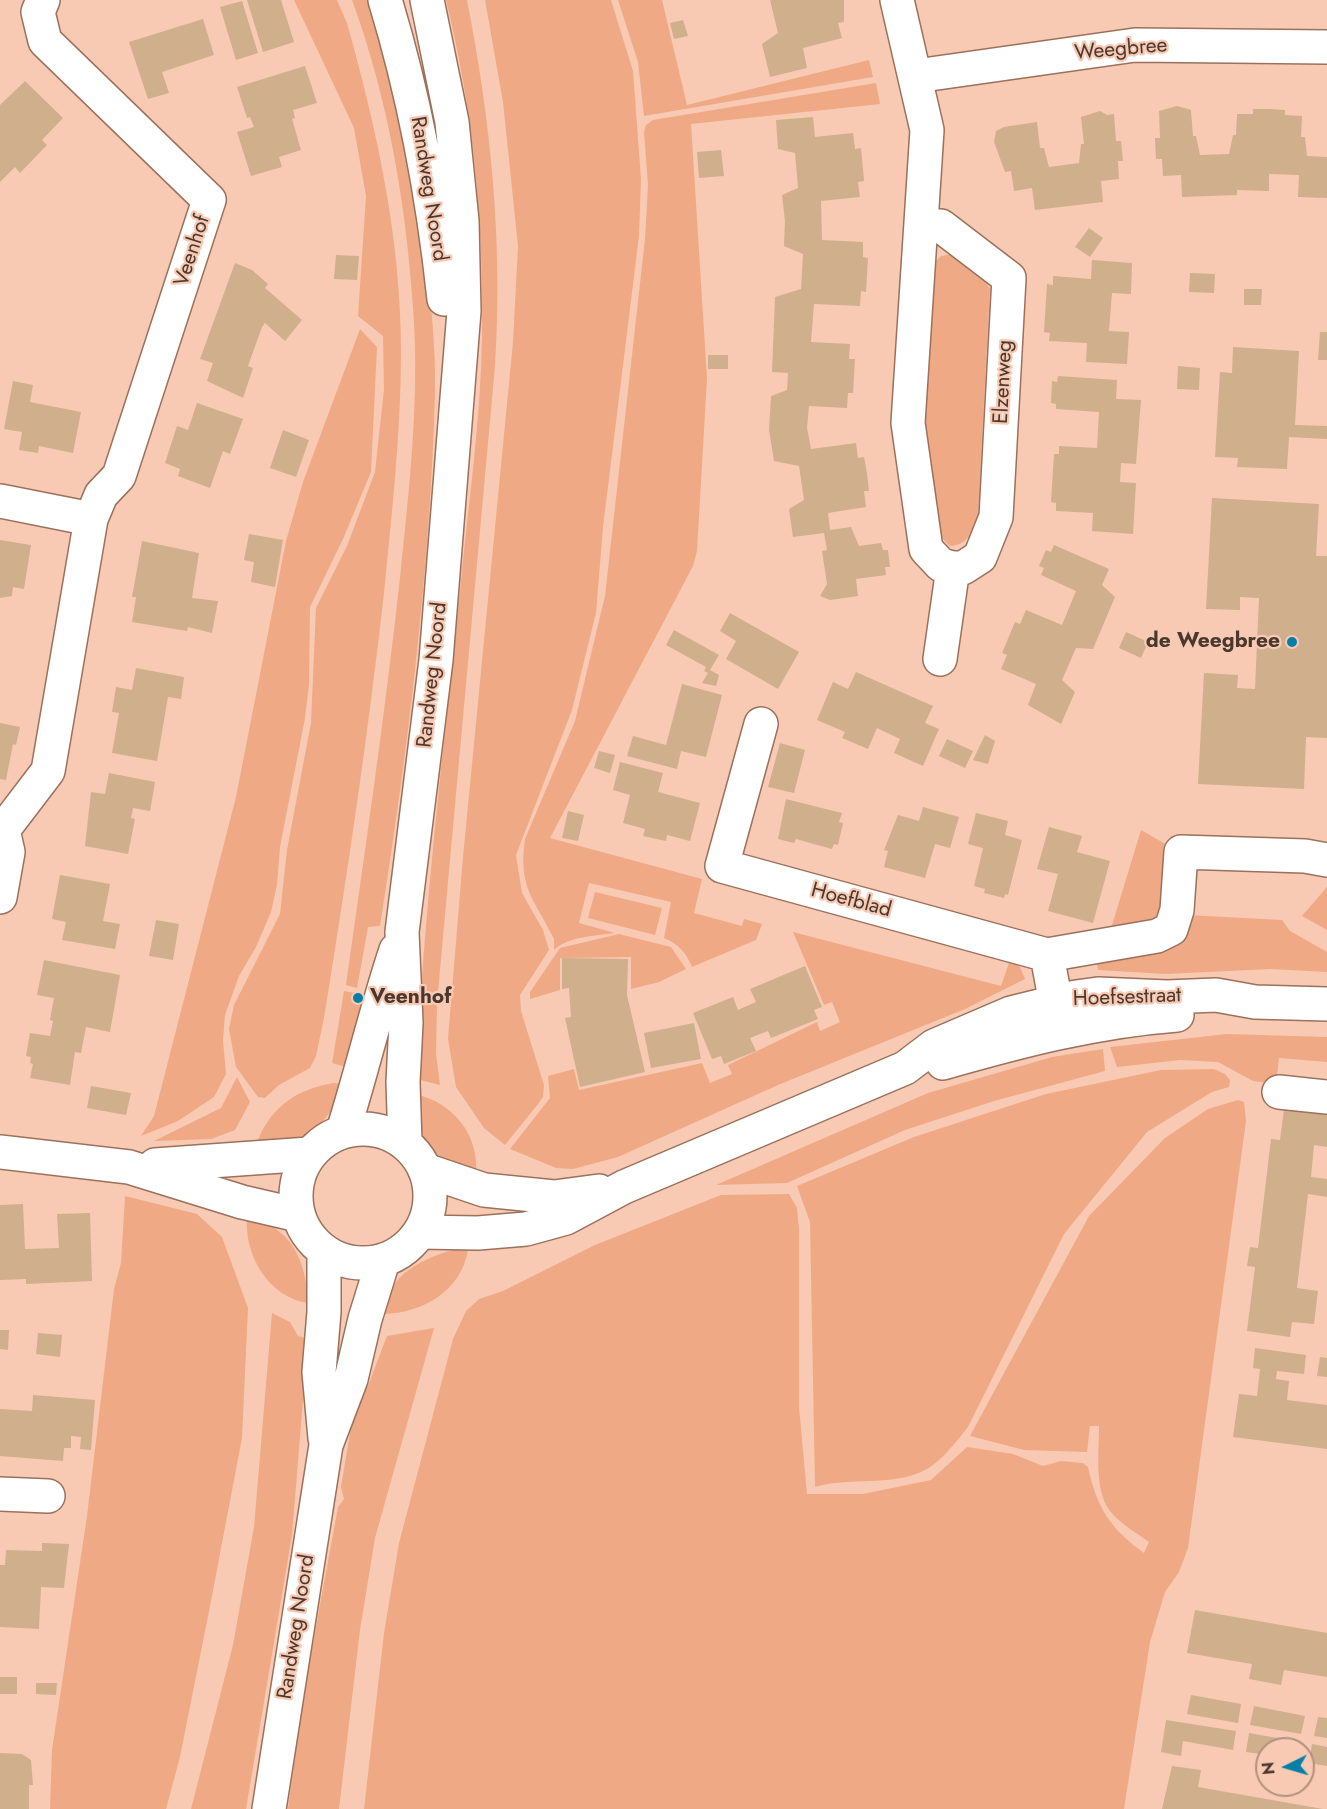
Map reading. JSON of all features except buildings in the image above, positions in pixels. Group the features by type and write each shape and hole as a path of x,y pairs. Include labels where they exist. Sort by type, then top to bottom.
{"street":[{"name":"Veenhof","path":"0,897 8,852 2,830 48,771 91,519 101,495 119,476 210,200 45,41 38,12 43,0"},
{"name":"Randweg Noord","path":"385,0 404,61 424,154 438,239 457,417"},
{"name":"Randweg Noord","path":"405,1143 402,1082 406,1023 402,932 436,660 464,311 462,222 452,122 428,0"},
{"path":"897,0 927,130 908,423 926,549 941,565 952,568 940,659"},
{"name":"Weegbree","path":"916,76 1135,45 1327,47"},
{"name":"Elzenweg","path":"921,225 941,226 1009,278 996,517 980,557 963,568 952,568"},
{"path":"0,501 91,519"},
{"name":"Hoefblad","path":"761,724 722,866 1047,955"},
{"path":"1058,1016 1047,955 1164,934 1175,922 1181,852 1305,856 1327,861"},
{"name":"Randweg Noord","path":"344,1131 361,1076 374,1016 402,932"},
{"name":"Hoefsestraat","path":"420,1232 478,1233 526,1229 566,1218 624,1187 905,1068 934,1046 1011,1013 1058,1016 1098,994 1167,997 1216,995 1255,1002 1327,1004"},
{"path":"1280,1092 1327,1097"},
{"path":"375,1129 391,1134 405,1143 425,1170 431,1191 428,1212 420,1232 404,1250 383,1261 363,1264 343,1261 324,1251 308,1235 298,1215 295,1199 297,1183 309,1154 324,1140 344,1131 375,1129"},
{"path":"0,1152 129,1167 242,1202 298,1215"},
{"path":"129,1167 309,1154"},
{"name":"Hoefsestraat","path":"425,1170 484,1190 554,1197 624,1187"},
{"name":"Randweg Noord","path":"324,1251 324,1312 319,1372 326,1445"},
{"name":"Randweg Noord","path":"269,1809 326,1445 351,1379 365,1319 383,1261"},
{"path":"0,1494 48,1496"}],"shaded area":[{"path":"294,0 337,0 347,23 377,144 392,226 400,309 401,381 395,472 378,646 357,806 324,1018 316,1056 310,1068 279,1085 265,1098 258,1097 236,1067 229,1029 234,1005 280,914 287,850 311,723 316,608 347,546 375,472 384,389 383,336 358,316 366,196 354,128"},
{"path":"352,0 370,0 410,153 425,247 435,375 423,593 400,794 380,926 368,927 357,988 346,985 400,578 412,443 415,342 406,230 393,152 376,75"},
{"path":"446,0 467,0 483,91 496,228 497,320 495,366 437,1003 436,1054 440,1085 416,1079 419,1018 434,835 477,431 482,335 481,250 475,166 463,83"},
{"path":"485,0 611,0 633,71 641,179 639,236 603,527 596,613 572,710 516,855 522,893 543,930 549,950 520,995 521,1011 544,1085 543,1097 505,1145 484,1128 456,1087 448,1039 463,857 513,342 518,246 503,102"},
{"path":"618,0 662,0 687,105 869,60 873,77 644,116 638,62"},
{"path":"876,83 880,104 691,124 707,378 697,551 693,566 550,838 702,879 694,913 742,926 744,919 762,924 756,940 692,967 681,949 664,938 671,902 589,883 579,923 615,933 575,939 554,950 554,939 529,892 523,856 525,839 575,721 605,596 645,239 648,185 644,132 646,125 653,120"},
{"path":"952,254 983,276 990,289 978,516 966,540 950,546 940,536 924,418 934,263 941,256"},
{"path":"360,329 377,347 371,472 343,539 310,607 309,684 305,718 280,847 277,885 271,912 256,947 239,976 225,1015 223,1040 226,1074 214,1097 178,1121 141,1136 154,1116 236,797 286,541 303,482"},
{"path":"1141,830 1169,846 1169,902 1150,925 1109,935"},
{"path":"1327,887 1327,930 1302,916"},
{"path":"595,892 662,908 655,935 588,918"},
{"path":"1187,915 1282,920 1290,931 1327,952 1327,972 1271,969 1165,974 1098,970 1096,955"},
{"path":"793,932 1001,986 1010,960 1020,967 1025,979 965,1009 778,1085 618,1157 573,1169 556,1168 510,1149 550,1098 548,1076 574,1069 579,1090 702,1063 710,1083 732,1074 728,1065 817,1022 820,1031 840,1022 832,1002 824,1005"},
{"path":"619,934 671,947 686,969 659,982 631,989 631,957 560,958 560,990 530,999 530,992 560,948"},
{"path":"344,991 365,995 349,1068 332,1063"},
{"path":"1227,1034 1327,1037 1327,1062 1279,1058 1276,1084 1253,1081 1218,1062 1180,1060 1117,1067 1110,1047"},
{"path":"1103,1049 1105,1071 994,1101 905,1130 787,1183 716,1185 928,1093 1052,1057"},
{"path":"1214,1069 1225,1074 1230,1080 1229,1087 1212,1092 1147,1132 1064,1234 968,1427 947,1452 935,1464 909,1476 896,1479 841,1482 815,1487 810,1222 797,1186 914,1137 1046,1094 1161,1070"},
{"path":"237,1077 250,1102 235,1130 211,1139 154,1141 221,1108"},
{"path":"333,1083 344,1084 338,1099 321,1123 299,1138 255,1148 267,1122 284,1104 306,1091"},
{"path":"414,1094 441,1105 462,1123 474,1147 476,1176 446,1161 429,1147 424,1138"},
{"path":"1238,1100 1244,1102 1246,1121 1188,1548 1179,1572 1165,1592 1150,1642 1124,1809 364,1809 384,1633 399,1543 453,1339 466,1311 479,1299 503,1291 595,1245 721,1195 789,1194 797,1208 799,1229 799,1407 807,1494 863,1494 931,1480 967,1447 1013,1454 1043,1466 1061,1461 1083,1463 1088,1467 1096,1495 1107,1517 1132,1544 1144,1553 1149,1542 1114,1516 1106,1505 1100,1487 1098,1466 1099,1426 1090,1426 1087,1452 1024,1450 970,1436 1089,1216 1165,1138 1208,1109"},
{"path":"125,1196 197,1214 222,1237 248,1308 242,1438 180,1757 166,1809 50,1809 52,1750 87,1516 114,1289 121,1263"},
{"path":"247,1217 275,1229 286,1237 294,1248 304,1273 308,1303 281,1292 261,1272 250,1246"},
{"path":"459,1248 468,1249 458,1277 449,1288 426,1304 398,1313 384,1314 392,1288 410,1269 421,1262"},
{"path":"272,1313 290,1322 298,1336 308,1339 292,1535 246,1809 191,1809 233,1645 254,1527"},
{"path":"434,1328 375,1538 360,1630 339,1809 288,1809 302,1703 338,1507 344,1499 341,1487 354,1409 368,1386 387,1336"}],"place":[{"name":"de Weegbree","path":"1292,642"},
{"name":"Veenhof","path":"358,998"}]}
